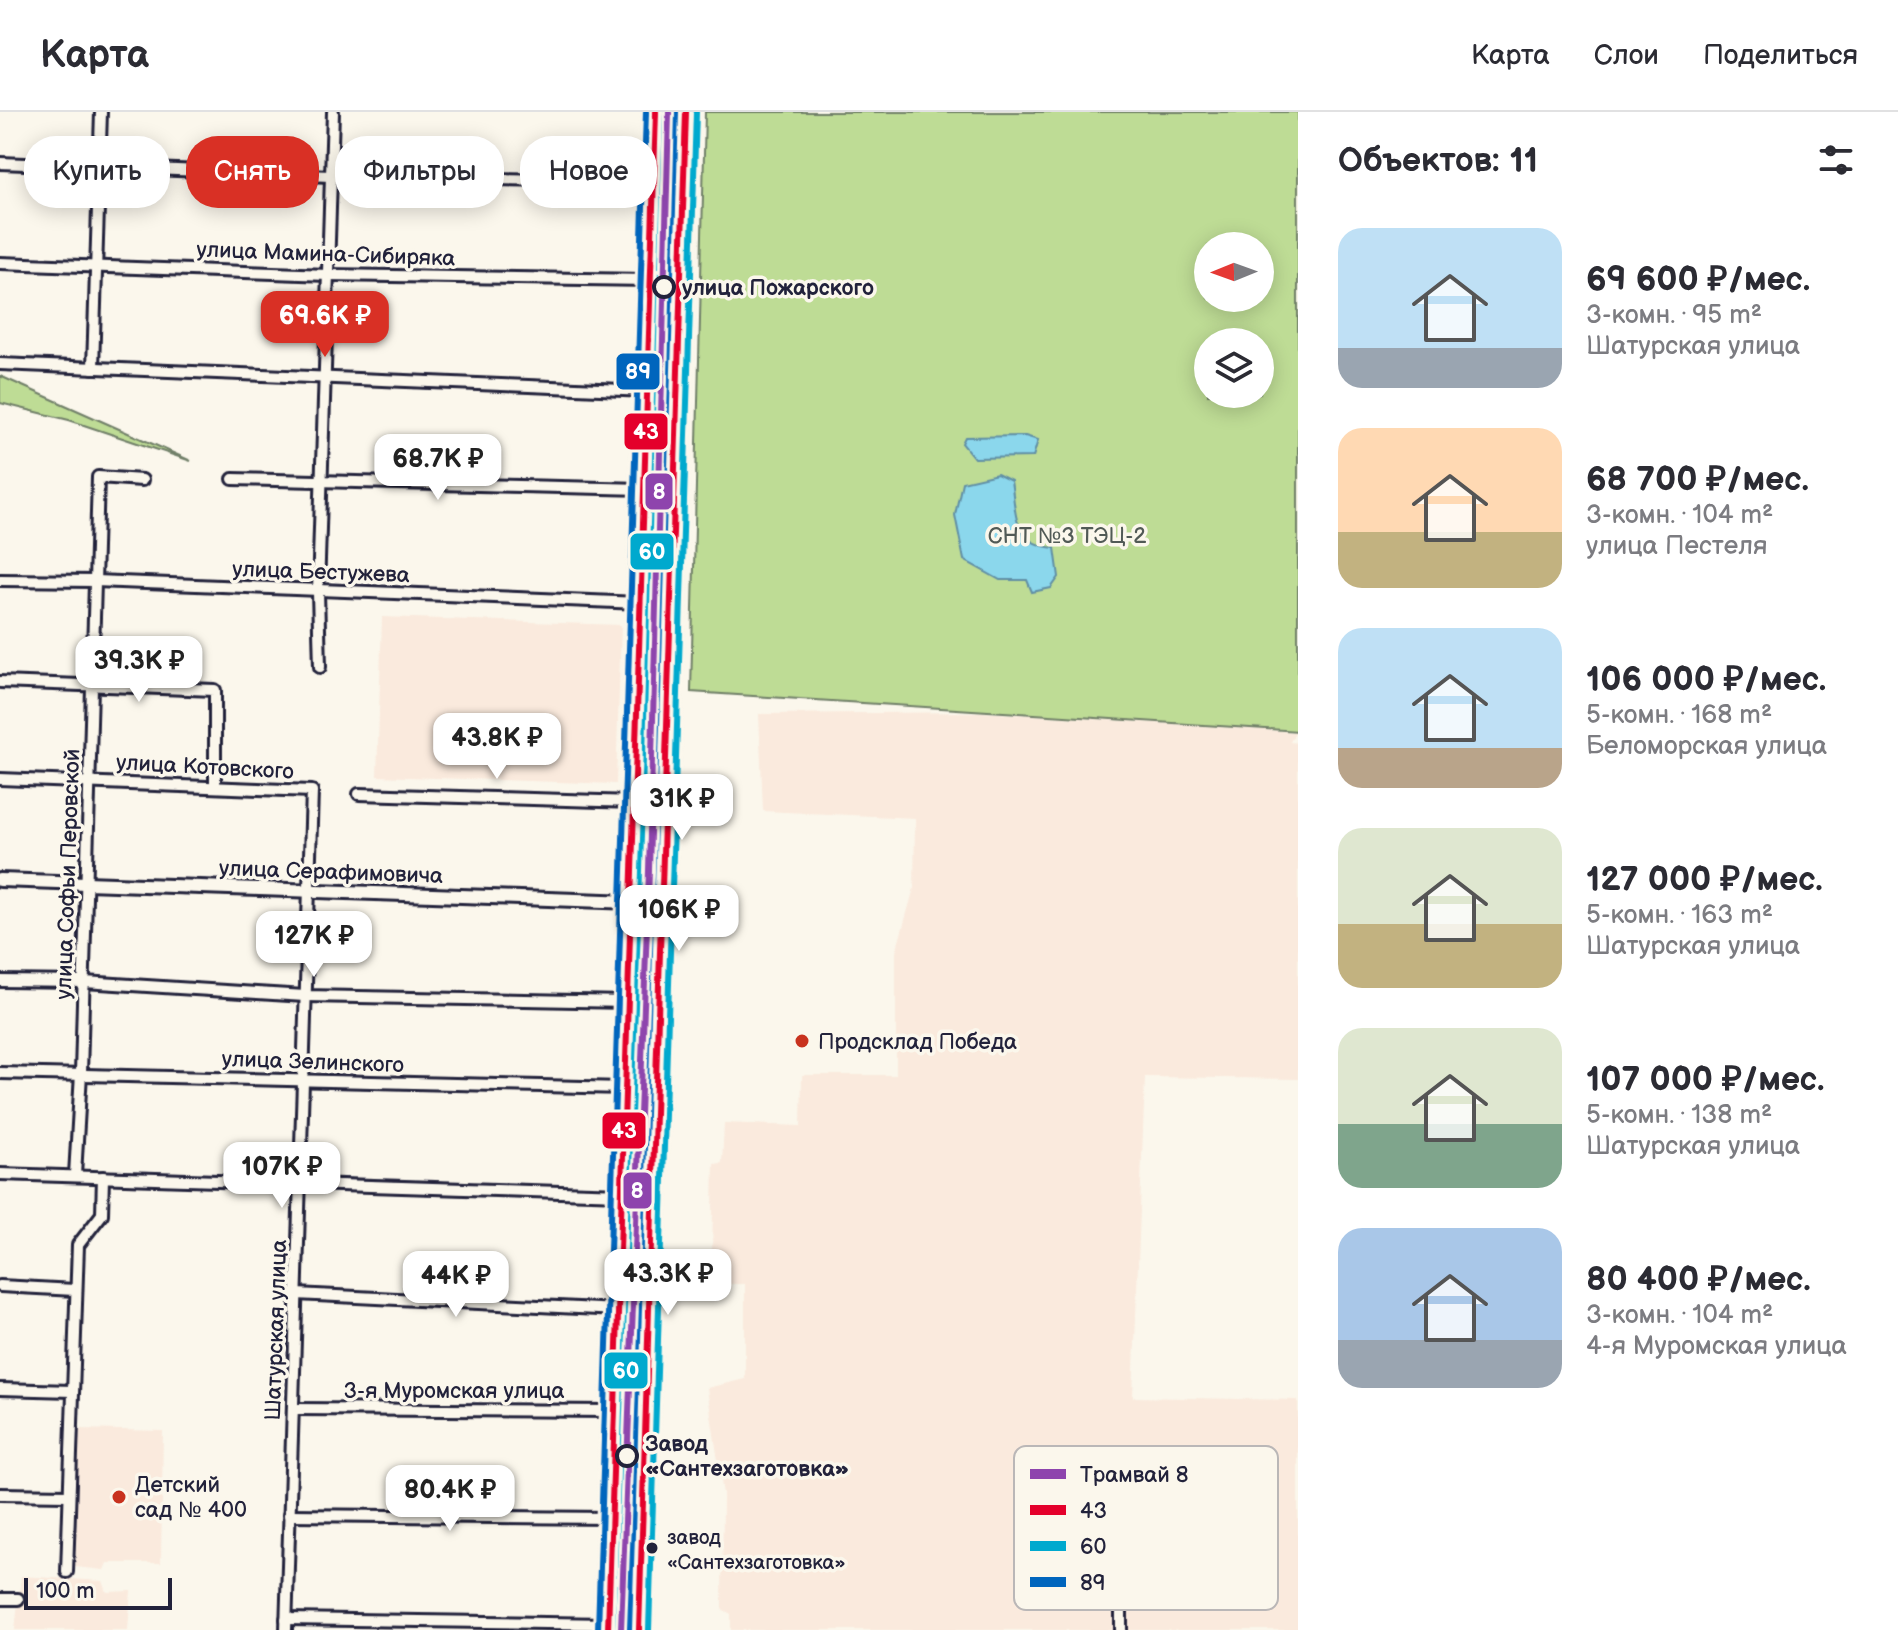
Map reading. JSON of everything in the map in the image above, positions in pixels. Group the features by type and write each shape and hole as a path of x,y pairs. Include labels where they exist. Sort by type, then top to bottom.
{"main road":[{"path":"655,136 656,112"},
{"path":"639,1630 686,112"},
{"path":"608,1627 653,208"},
{"path":"616,1380 647,1381"}],"street":[{"path":"101,112 101,136"},
{"path":"320,667 318,592 333,112"},
{"path":"0,163 24,164"},
{"path":"170,169 520,180"},
{"path":"93,368 98,208"},
{"name":"улица Мамина-Сибиряка","path":"0,263 328,275 651,280"},
{"path":"0,364 647,391"},
{"name":"улица Софьи Перовской","path":"75,1175 84,982 98,477 142,480"},
{"path":"233,479 644,489"},
{"name":"улица Бестужева","path":"0,580 95,581 640,603"},
{"path":"0,682 215,690 215,787"},
{"name":"улица Котовского","path":"0,779 312,791"},
{"name":"Шатурская улица","path":"286,1624 312,791"},
{"path":"359,794 634,802"},
{"name":"улица Серафимовича","path":"0,880 661,903"},
{"path":"0,981 84,982 305,996 628,1002"},
{"name":"улица Зелинского","path":"0,1073 625,1088"},
{"path":"0,1174 622,1194"},
{"path":"67,1572 78,1245 102,1214 103,1177"},
{"path":"0,1286 75,1290"},
{"path":"296,1294 618,1310"},
{"path":"0,1389 72,1391"},
{"name":"3-я Муромская улица","path":"293,1409 615,1411"},
{"path":"0,1494 69,1495"},
{"path":"289,1515 612,1518"},
{"path":"0,1599 18,1599"},
{"path":"1121,1610 1121,1630"},
{"path":"286,1624 608,1627"}],"shaded area":[{"path":"382,617 621,625 616,784 377,776"},
{"path":"982,712 1295,732 1290,742 1298,743 1298,1079 1145,1077 1133,1397 1298,1400 1298,1630 731,1630 731,1614 722,1609 723,1494 707,1388 745,1379 745,1284 707,1284 712,1254 714,1164 722,1163 724,1123 801,1126 802,1075 896,1075 896,952 914,888 915,818 763,811 759,714"},
{"name":"Детский сад № 400","path":"79,1429 163,1431 161,1563 107,1563 104,1570 75,1567"},
{"path":"21,1576 103,1581 107,1592 131,1591 128,1630 15,1630"}],"green space":[{"path":"660,112 680,112 654,897 635,899 657,208"},
{"name":"СНТ №3 ТЭЦ-2","path":"705,112 1298,112 1298,731 691,692"},
{"path":"0,376 191,461 69,420 0,403"}],"water":[{"path":"1025,436 1038,440 1033,457 974,458 962,443 965,437"},
{"path":"997,474 1011,481 1016,517 1024,534 1031,541 1055,548 1059,577 1051,588 1032,592 1027,580 1000,580 964,560 955,515 962,482"}],"tram line":[{"name":"8","path":"621,1630 649,871 669,112"}],"transit line":[{"name":"89","path":"598,1630 646,112"},
{"name":"43","path":"608,1630 656,112"},
{"name":"60","path":"618,1630 666,112"},
{"name":"89","path":"629,1630 676,112"},
{"name":"43","path":"639,1630 686,112"},
{"name":"60","path":"649,1630 696,112"}],"place":[{"name":"улица Пожарского","path":"664,287"},
{"name":"Продсклад Победа","path":"802,1041"},
{"name":"Завод «Сантехзаготовка»","path":"627,1456"},
{"name":"Детский сад № 400","path":"119,1497"},
{"name":"завод «Сантехзаготовка»","path":"652,1548"}]}
